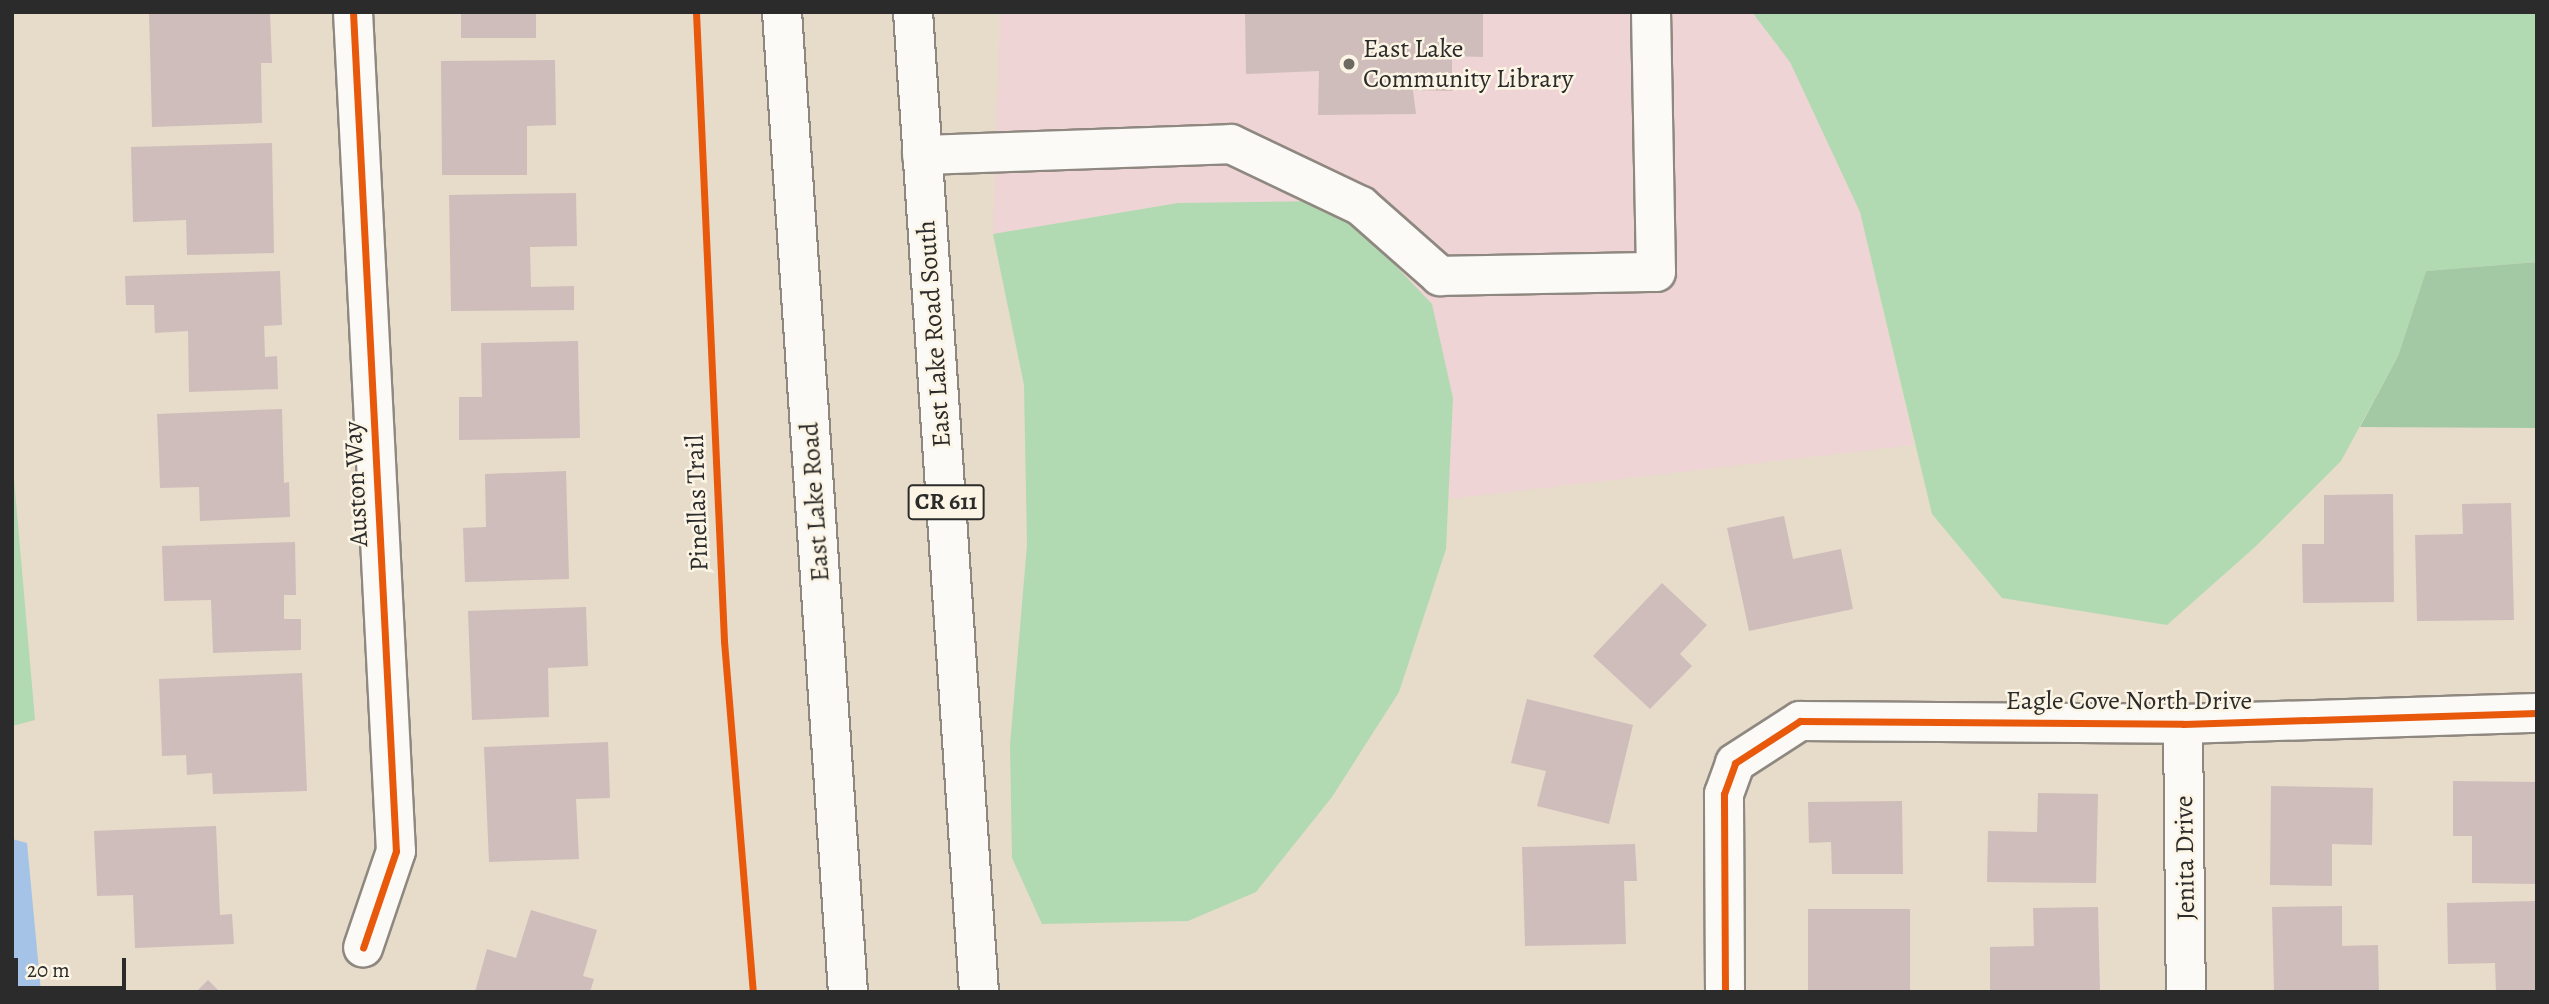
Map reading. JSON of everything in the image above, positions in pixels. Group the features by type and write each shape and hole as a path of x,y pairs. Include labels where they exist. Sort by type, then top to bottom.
{"street":[{"name":"Auston Way","path":"353,12 396,851 363,948"},
{"name":"East Lake Road","path":"782,12 848,992"},
{"name":"East Lake Road South","path":"913,12 979,992"},
{"path":"922,155 1231,144 1361,206 1440,276 1656,272 1651,12"},
{"name":"Eagle Cove North Drive","path":"1725,992 1724,794 1735,763 1800,721 2183,723 2537,713"},
{"name":"Jenita Drive","path":"2183,723 2186,992"}],"shaded area":[{"path":"1000,12 1752,12 1790,62 1860,212 1914,445 1448,499 1453,398 1178,203 993,234"}],"green space":[{"path":"1752,12 2537,12 2537,262 2426,271 2398,356 2341,461 2255,547 2167,625 2002,598 1932,514 1860,212 1790,62"},
{"path":"1334,201 1432,304 1453,398 1446,549 1399,692 1332,797 1256,892 1188,921 1042,924 1012,858 1010,745 1027,545 1024,385 993,234 1178,203"},
{"path":"2537,262 2537,428 2360,427 2398,356 2426,271"},
{"path":"12,456 35,720 12,726"}],"water":[{"path":"12,839 27,843 41,992 12,992"}],"building":[{"path":"149,12 270,12 272,63 261,63 262,123 152,127"},
{"path":"461,12 536,12 536,38 461,38"},
{"name":"East Lake Community Library","path":"1245,12 1483,12 1483,57 1452,56 1452,91 1413,90 1416,114 1318,115 1319,71 1246,74"},
{"path":"555,60 556,125 527,126 527,175 442,175 441,61"},
{"path":"272,143 274,253 187,255 186,220 133,222 131,147"},
{"path":"576,193 577,246 530,247 531,287 574,286 574,310 451,311 449,195"},
{"path":"280,271 282,325 264,326 265,357 277,356 278,389 189,392 188,331 155,333 154,305 126,305 125,276"},
{"path":"578,341 580,438 459,440 459,397 482,397 481,343"},
{"path":"282,409 284,483 289,482 290,517 200,521 199,487 160,488 157,414"},
{"path":"566,471 569,579 465,582 463,528 486,527 485,474"},
{"path":"2393,494 2394,602 2303,603 2302,544 2324,544 2324,495"},
{"path":"2511,503 2514,620 2417,621 2415,535 2463,534 2462,504"},
{"path":"1784,516 1793,559 1841,549 1853,609 1749,631 1727,528"},
{"path":"295,542 296,595 284,595 284,619 301,619 301,650 213,653 211,600 164,601 162,546"},
{"path":"1662,583 1707,625 1680,654 1692,666 1650,709 1593,656"},
{"path":"586,607 588,666 548,668 549,717 472,720 468,611"},
{"path":"302,673 307,791 213,794 212,773 187,775 186,755 162,756 159,679"},
{"path":"1527,699 1633,725 1609,824 1537,806 1546,771 1511,763"},
{"path":"608,742 610,798 576,799 579,859 489,862 484,747"},
{"path":"2453,781 2537,782 2537,884 2472,883 2472,836 2453,836"},
{"path":"2271,786 2373,788 2372,845 2332,844 2332,886 2270,885"},
{"path":"2038,793 2098,794 2096,883 1987,882 1988,831 2037,832"},
{"path":"1902,801 1903,874 1832,874 1831,842 1809,843 1808,802"},
{"path":"216,826 220,915 232,914 234,944 135,948 133,895 97,896 94,831"},
{"path":"1635,844 1637,881 1624,881 1626,944 1525,946 1522,847"},
{"path":"2537,901 2537,992 2496,992 2495,963 2448,964 2447,903"},
{"path":"2342,906 2342,946 2378,945 2379,992 2274,992 2272,907"},
{"path":"2098,907 2100,992 1990,992 1990,947 2034,946 2033,908"},
{"path":"1808,909 1910,909 1910,992 1808,992"},
{"path":"531,910 597,930 583,976 594,979 590,992 475,992 487,949 516,958"},
{"path":"208,980 220,992 196,992"}],"cycle path":[{"path":"353,12 396,851 363,948"},
{"name":"Pinellas Trail","path":"696,12 724,641 753,992"},
{"path":"1725,992 1724,794 1735,763 1800,721 2183,724 2537,713"}],"place":[{"name":"East Lake Community Library","path":"1349,64"}]}
